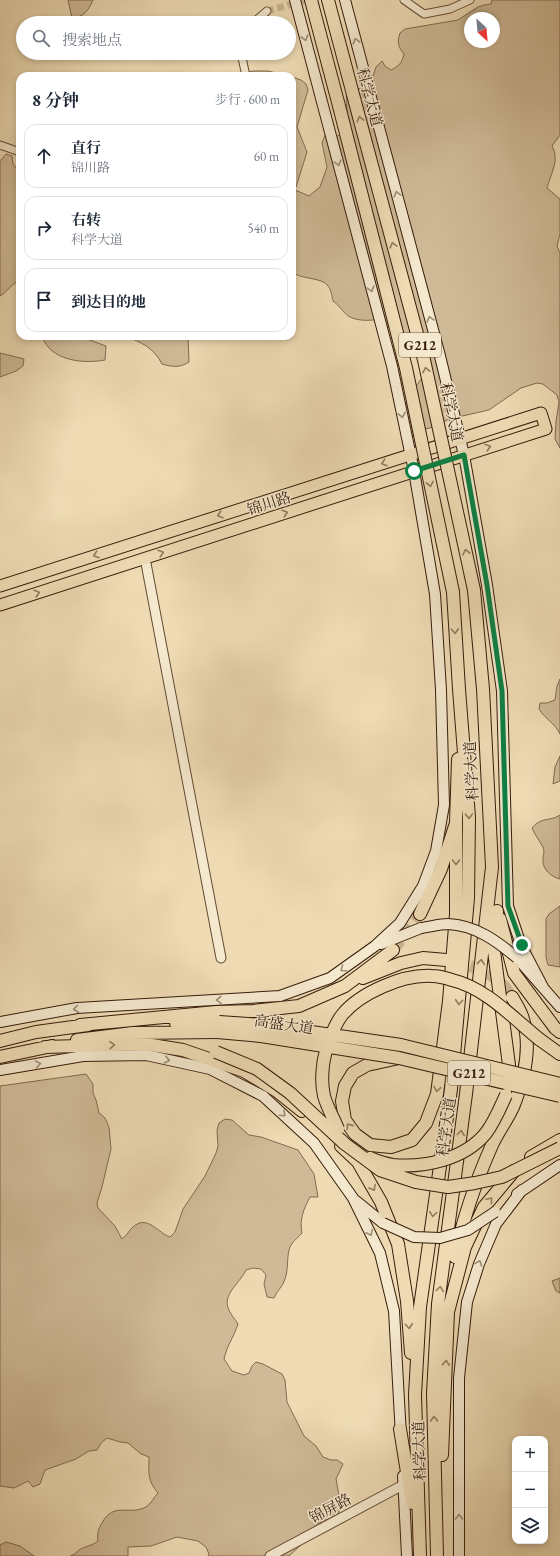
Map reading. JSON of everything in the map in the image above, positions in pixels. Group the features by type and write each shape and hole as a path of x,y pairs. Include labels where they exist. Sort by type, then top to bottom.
{"highway":[{"name":"科学大道","path":"311,0 406,368 453,592 469,817 468,898 451,1089 420,1307 414,1396 420,1556"},
{"name":"科学大道","path":"328,0 424,360 474,590 483,689 492,867 466,1094 438,1304 433,1393 438,1556"},
{"path":"399,1058 367,1065 353,1073 345,1086 342,1101 344,1120 355,1134 370,1145 391,1147 412,1140 426,1123 437,1094 449,1001 456,914 456,823 459,689"},
{"path":"420,914 441,869 456,823"},
{"path":"492,867 497,911 514,973 555,1028 560,1032"},
{"path":"45,1047 145,1044 183,1045 216,1052 257,1069 290,1093 360,1159 392,1165 419,1166 449,1158 471,1147 485,1134 497,1116 506,1095 509,1065 498,991 494,951 497,911"},
{"path":"345,986 393,950"},
{"path":"80,1025 216,1012 253,1012 299,1006 401,963 423,958 446,960"},
{"path":"414,1396 407,1301 398,1244 381,1202 360,1159 338,1130 324,1096 323,1065 328,1044 342,1015 361,999 384,986 409,978 431,976 453,980 470,986 488,998 560,1054"},
{"path":"438,1556 448,1312 451,1276 465,1214 471,1195 493,1144 513,1108 527,1061 527,1037 522,1018 512,997"},
{"name":"高盛大道","path":"0,1041 36,1032 80,1025 218,1027 261,1036 399,1058 560,1096"},
{"name":"高盛大道","path":"0,1057 81,1039 133,1033 262,1025 401,1045 560,1084"},
{"path":"145,1044 183,1050 244,1071 277,1091 360,1159 380,1170 416,1182 448,1187 502,1177 560,1148"},
{"path":"448,1312 465,1247 484,1207 521,1163 560,1140"},
{"path":"400,1429 420,1556"}],"main road":[{"name":"科学大道","path":"295,0 392,366 411,454 435,594 441,690 444,805 436,851 422,886 400,923 375,946"},
{"name":"科学大道","path":"345,0 439,352 464,455 487,585 502,691 508,906 522,945 543,987"},
{"name":"锦川路","path":"0,586 541,413 546,429 0,605"},
{"path":"375,946 421,928 448,924 475,930 499,943 517,958 560,1007"},
{"name":"高盛大道","path":"0,1022 77,1008 280,996 330,978 375,946"},
{"path":"0,1070 83,1056 146,1055 210,1069 263,1096 314,1143 353,1198 382,1223 414,1237 440,1238 468,1230 495,1212 522,1190 560,1165"},
{"path":"459,1556 459,1378 467,1302 479,1264 496,1224 522,1190"},
{"name":"科学大道","path":"353,1198 380,1253 394,1311 407,1556"}],"street":[{"path":"404,0 424,14 450,9 470,0"},
{"path":"261,16 267,11"},
{"path":"243,60 245,72"},
{"path":"0,145 16,151"},
{"path":"145,558 222,958"},
{"name":"锦屏路","path":"270,1556 403,1485"}],"shaded area":[{"path":"68,0 93,0 83,15 72,16"},
{"path":"492,0 560,0 560,135 552,146 555,161 547,188 560,199 560,234 557,246 560,253 560,448 555,439 559,402 557,395 543,384 537,383 521,388 489,410 449,419 434,427 425,429 413,436 406,433 405,405 410,394 422,378 424,370 411,336 384,326 379,319 364,320 350,317 333,301 330,289 326,283 296,274 296,190 309,196 320,187 327,167 322,143 325,135 338,136 346,125 346,100 348,87 363,89 369,88 376,67 382,61 385,66 391,70 398,66 404,54 399,47 400,33 405,29 458,20 464,16 464,48 500,48 500,12 470,12 478,7 491,4"},
{"path":"268,71 272,72 246,72"},
{"path":"296,78 306,84 308,90 297,127 307,152 296,187"},
{"path":"6,154 12,156 13,164 16,168 16,283 0,296 0,161"},
{"path":"44,340 90,340 106,346 105,360 78,361 68,359 52,351"},
{"path":"134,340 188,340 189,362 176,366 162,364 159,358 151,350"},
{"path":"0,353 24,359 23,366 16,371 0,377"},
{"path":"560,679 560,734 539,709 540,703 547,703 555,700 557,686"},
{"path":"560,756 560,781 553,784 555,767"},
{"path":"560,815 560,879 550,874 544,866 543,847 532,828 543,820"},
{"path":"560,906 560,967 548,965 546,957 546,919 549,914"},
{"path":"86,1074 93,1084 93,1093 99,1113 105,1118 109,1127 111,1149 97,1203 98,1208 115,1226 122,1239 133,1227 143,1223 148,1223 170,1237 175,1232 183,1209 205,1176 216,1153 218,1146 217,1130 219,1123 225,1119 232,1120 249,1135 261,1137 298,1150 314,1174 318,1197 310,1197 306,1205 302,1219 302,1233 289,1248 285,1279 274,1298 267,1297 264,1284 266,1275 261,1269 253,1268 246,1270 230,1294 227,1304 231,1314 238,1324 224,1359 232,1371 244,1375 249,1373 252,1366 256,1362 282,1374 285,1380 287,1402 304,1436 316,1446 323,1457 331,1460 337,1460 343,1464 336,1479 341,1508 337,1515 317,1524 303,1543 289,1556 208,1556 209,1554 206,1547 198,1541 177,1537 151,1546 128,1547 128,1556 70,1556 98,1541 100,1527 111,1512 146,1507 158,1493 150,1480 149,1457 141,1454 128,1443 107,1438 101,1443 97,1450 89,1451 76,1459 45,1470 40,1484 33,1487 28,1481 14,1488 0,1486 0,1086"},
{"path":"560,1278 560,1293 556,1291 552,1281"},
{"path":"6,1542 20,1546 34,1556 0,1556 0,1545"}],"tunnel":[{"path":"267,11 307,0"},
{"path":"393,950 420,914"},
{"path":"453,961 472,967 495,978 505,987 512,997"}],"route":[{"path":"414,471 464,455 487,585 502,691 508,906 522,945"}]}
